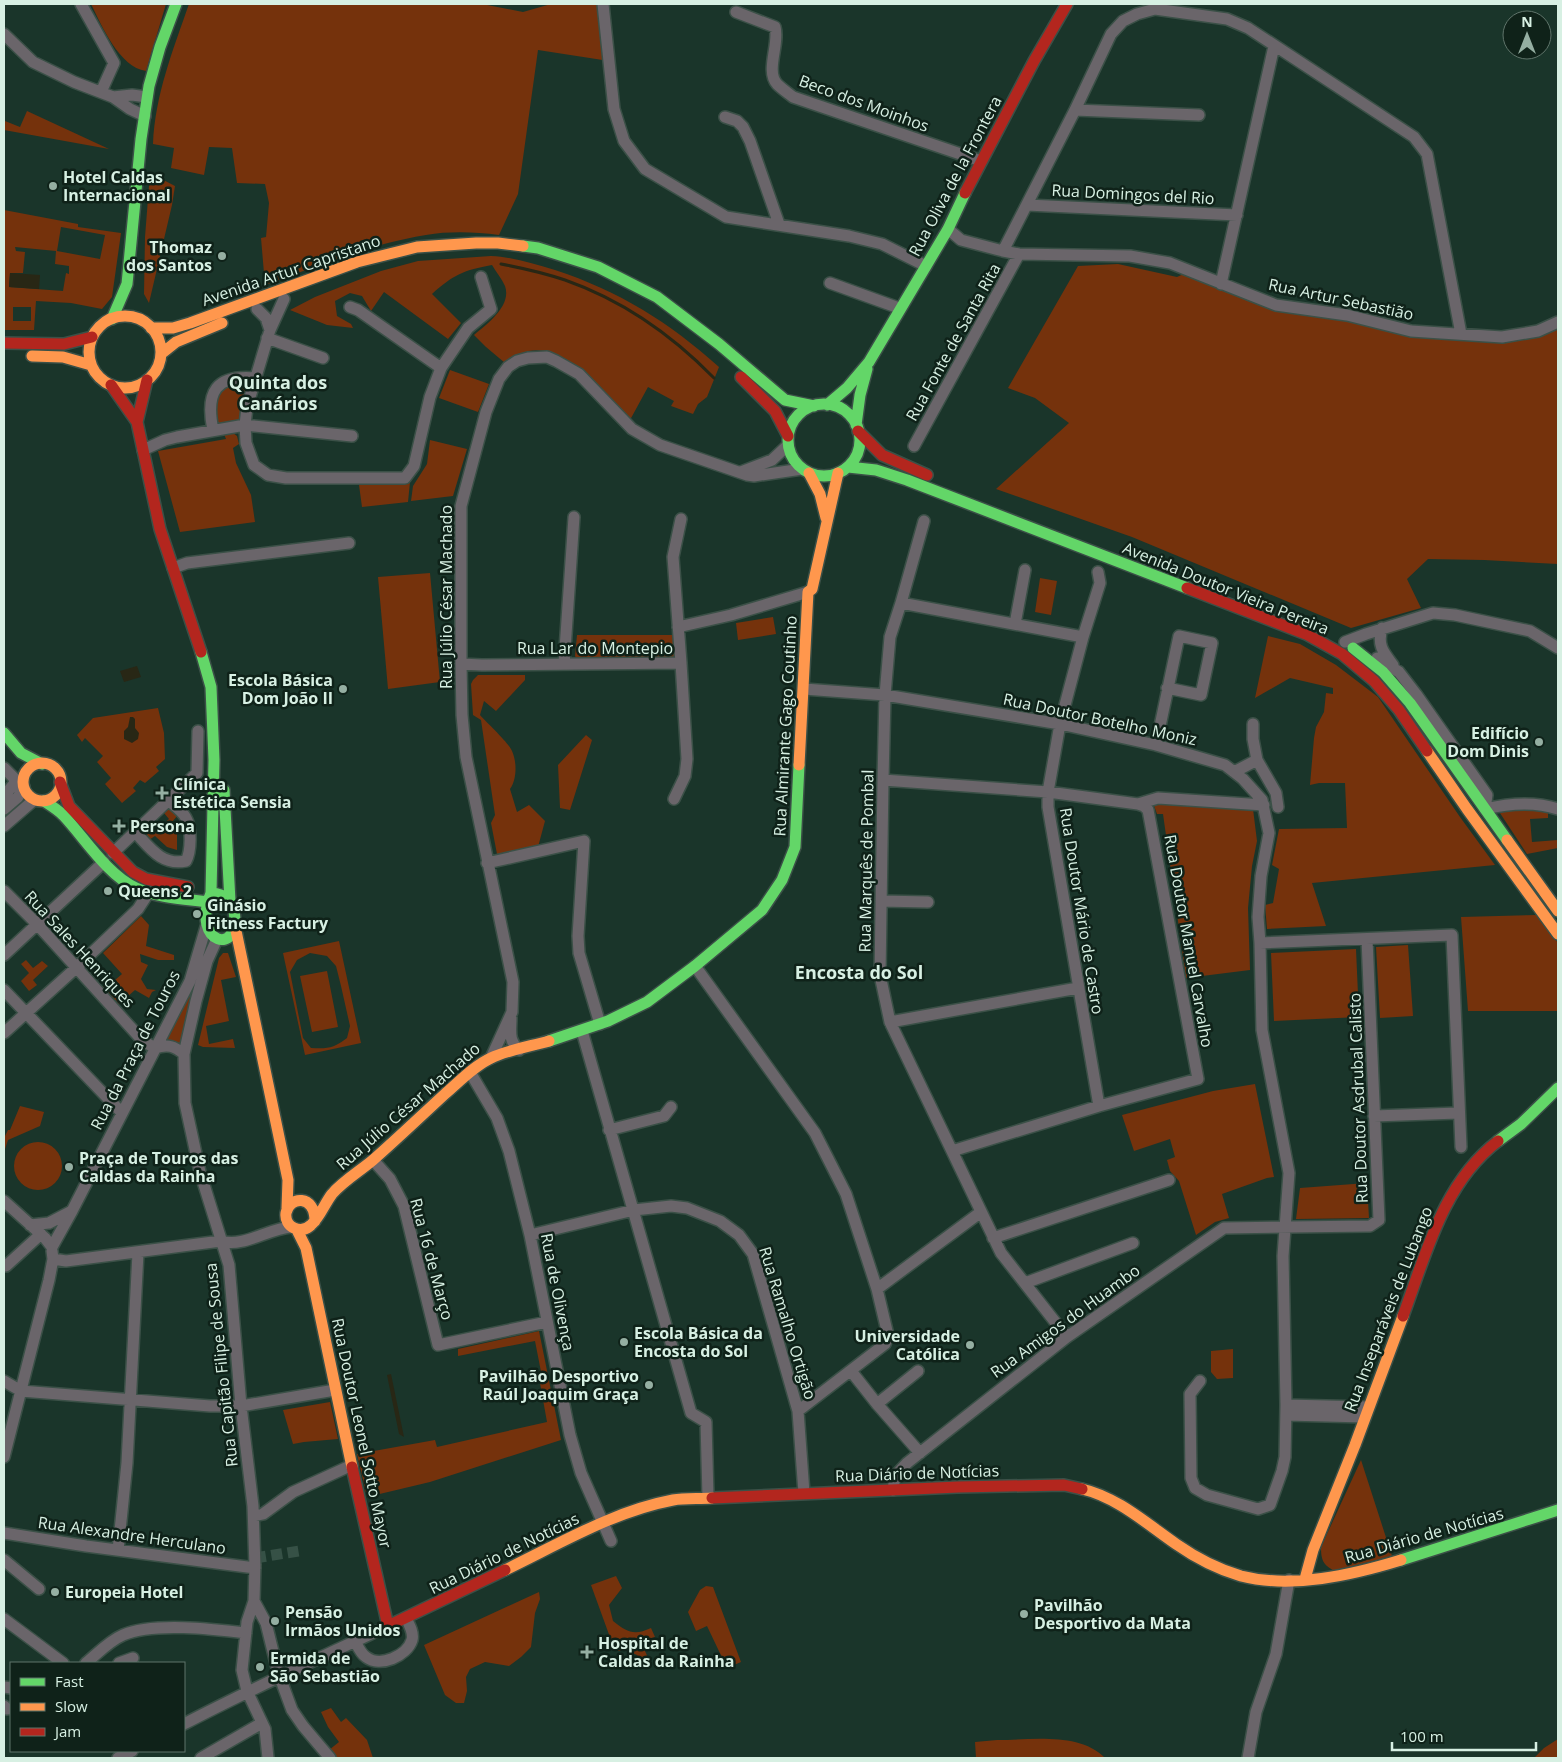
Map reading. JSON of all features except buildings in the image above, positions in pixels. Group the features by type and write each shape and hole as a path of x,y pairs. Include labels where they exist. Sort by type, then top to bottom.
{"main road":[{"path":"112,319 127,284 147,96 156,61 176,4"},
{"name":"Rua Oliva de la Frontera","path":"827,405 847,388 869,362 948,230 981,161 1034,61 1067,4"},
{"name":"Avenida Artur Capristano","path":"151,328 173,328 190,323 387,253 416,247 446,244 498,243 538,248 569,257 598,267 637,285 696,325 785,400 814,406"},
{"name":"Avenida Artur Capristano","path":"161,354 176,342 257,309 332,280 407,258 450,251 511,253 571,268 622,289 656,309 748,383 775,411 788,440"},
{"path":"127,284 140,320"},
{"path":"137,422 147,380 157,369 161,354 159,342 151,328 140,320 126,316 112,319 100,326 92,337 89,351 91,365 99,377 111,385 137,422 156,512 203,656 221,719 230,900 234,909 235,926 229,937 221,940"},
{"path":"4,343 64,344 92,337"},
{"path":"20,355 63,357 91,365"},
{"name":"Rua Oliva de la Frontera","path":"857,428 860,394 869,362"},
{"path":"111,385 130,387 147,380"},
{"path":"857,428 858,450 856,456 843,470 824,476 805,471 791,456 788,440 794,420 806,409 827,405 841,409 852,419 857,428 882,455 939,480"},
{"name":"Rua Almirante Gago Coutinho","path":"490,1058 582,1031 647,1002 696,966 762,910 788,868 795,847 808,592 812,588 843,470"},
{"name":"Avenida Doutor Vieira Pereira","path":"843,470 876,470 907,480 1306,634 1342,654 1374,681 1399,710 1467,809 1558,934"},
{"name":"Rua Almirante Gago Coutinho","path":"805,471 820,494 828,525"},
{"name":"Avenida Doutor Vieira Pereira","path":"1341,640 1383,672 1410,703 1558,911"},
{"path":"211,687 214,760 210,896 206,927 209,934 221,940 242,960"},
{"path":"4,733 20,753 55,769 69,806 133,872 146,879 203,890 210,896"},
{"path":"7,763 24,782 28,795 61,813 104,862 117,875 135,888 150,892 222,895 230,900"},
{"path":"24,782 27,771 32,767 42,764"},
{"path":"39,800 52,798 57,794 60,782"},
{"name":"Rua Doutor Leonel Sotto Mayor","path":"235,926 288,1180 290,1221 306,1248 335,1390 388,1626"},
{"name":"Rua Júlio César Machado","path":"333,1194 470,1072 490,1058"},
{"name":"Rua Inseparáveis de Lubango","path":"1305,1579 1313,1550 1342,1480 1434,1231 1452,1192 1479,1157 1521,1124 1558,1088"},
{"name":"Rua Doutor Leonel Sotto Mayor","path":"288,1180 307,1202"},
{"path":"333,1194 307,1229 290,1221 295,1201 307,1202 333,1194"},
{"path":"307,1202 315,1210 313,1223"},
{"name":"Rua Doutor Leonel Sotto Mayor","path":"306,1248 313,1223"},
{"name":"Rua Diário de Notícias","path":"388,1626 603,1523 658,1503 674,1500 804,1493 1041,1485 1081,1487 1117,1502 1173,1543 1213,1566 1230,1573 1248,1577 1288,1580 1373,1570 1558,1510"}],"street":[{"path":"81,4 114,63 101,92"},
{"path":"603,4 614,109 624,141 645,168 726,217 849,236 882,244 926,266"},
{"path":"1003,251 1075,110 1111,34 1123,21 1137,14 1155,9 1226,19 1248,28 1414,137 1427,154 1461,334"},
{"name":"Beco dos Moinhos","path":"736,12 774,26 777,34 772,68 776,83 793,97 981,161"},
{"path":"4,34 33,62 74,82 113,96 130,109 144,116"},
{"path":"1221,284 1274,46"},
{"path":"113,96 147,96"},
{"path":"1075,110 1199,115"},
{"path":"725,116 737,121 743,127 750,141 779,224"},
{"name":"Rua Domingos del Rio","path":"1027,205 1237,215"},
{"name":"Rua Artur Sebastião","path":"948,230 961,240 1019,254 1130,256 1170,262 1276,305 1346,314 1411,331 1502,337 1538,331 1558,322"},
{"name":"Rua Fonte de Santa Rita","path":"914,446 1019,254"},
{"path":"284,299 269,334 247,407 245,425 246,444 254,465 268,475 286,478 405,478 414,466 430,397 442,368 468,328 491,309 481,278"},
{"path":"830,282 900,308"},
{"path":"350,307 358,310 442,368"},
{"path":"257,309 266,318 269,334"},
{"path":"269,334 322,358"},
{"name":"Rua Júlio César Machado","path":"519,1050 513,1044 510,1034 513,982 466,757 462,715 461,506 486,412 495,387 503,373 517,361 538,356 547,357 562,363 579,374 632,429 660,445 754,476 805,471"},
{"path":"214,430 210,404 215,391 224,380 238,377 256,378"},
{"path":"143,450 165,440 245,425 352,436"},
{"path":"140,434 165,440"},
{"path":"741,472 772,460 788,440"},
{"path":"564,664 574,517"},
{"path":"681,519 673,557 681,663"},
{"name":"Rua Marquês de Pombal","path":"924,521 890,637 885,695 880,975 890,1022 1000,1253 1067,1336"},
{"path":"173,568 188,563 349,543"},
{"path":"1015,624 1025,570"},
{"name":"Rua Doutor Mário de Castro","path":"1098,572 1100,583 1083,637 1060,724 1048,792 1048,807 1099,1106"},
{"path":"678,627 731,615 808,592"},
{"path":"901,603 1083,637"},
{"path":"1341,640 1433,614 1455,615 1530,632 1558,648"},
{"path":"1382,628 1379,639 1384,654 1399,672"},
{"path":"1156,745 1167,688 1178,636 1212,643 1201,695 1167,688"},
{"name":"Avenida Doutor Vieira Pereira","path":"1341,640 1362,647 1399,672 1487,795 1486,809"},
{"name":"Rua Lar do Montepio","path":"461,664 681,663 687,759 685,776 674,799"},
{"name":"Rua Doutor Botelho Moniz","path":"804,689 885,695 1060,724 1156,745 1225,765 1251,787 1262,800 1269,833 1259,895 1258,917 1262,1030 1289,1173 1283,1256 1285,1457 1270,1505 1258,1509 1207,1495 1195,1488 1191,1478 1190,1394 1200,1381"},
{"path":"1253,724 1253,739 1258,760 1276,793 1278,808"},
{"path":"113,853 197,773 198,731"},
{"path":"1234,772 1258,760"},
{"path":"4,796 14,784 15,779 7,763"},
{"path":"883,780 1048,792 1138,804 1158,798 1264,805"},
{"path":"4,810 18,796 24,782"},
{"path":"4,826 39,800"},
{"path":"136,833 163,860 186,861 189,856 190,826 186,818 169,801"},
{"path":"1486,809 1504,804 1525,803 1541,804 1558,809"},
{"name":"Rua Doutor Manuel Carvalho","path":"1099,1106 1198,1079 1148,810 1138,804"},
{"path":"487,863 584,841 578,936 579,953 600,1024"},
{"path":"4,955 104,862"},
{"name":"Rua Sales Henriques","path":"4,890 143,1041 155,1048"},
{"path":"4,1033 77,968 138,909 150,892"},
{"path":"881,902 928,902"},
{"name":"Rua da Praça de Touros","path":"52,1247 190,981 206,927"},
{"path":"1260,942 1452,935 1458,1113 1461,1148"},
{"name":"Rua Doutor Asdrubal Calisto","path":"1284,1228 1370,1226 1379,1220 1367,939"},
{"name":"Rua Capitão Filipe de Sousa","path":"221,940 208,961 196,1001 184,1054 186,1103 200,1172 229,1266 241,1406 254,1516 254,1602 247,1622 242,1670 247,1691 262,1723 267,1739 268,1758"},
{"path":"696,966 815,1133 846,1194 877,1289 888,1336 885,1344 798,1411"},
{"path":"890,1022 1078,988"},
{"path":"4,990 122,1113"},
{"name":"Rua Júlio César Machado","path":"490,1058 512,1012"},
{"path":"582,1031 691,1413 706,1422 708,1497"},
{"path":"155,1048 166,1045 175,1047 184,1054"},
{"name":"Rua de Olivença","path":"470,1072 497,1118 507,1144 530,1235 570,1436 581,1473 611,1541"},
{"path":"952,1150 1099,1106"},
{"path":"610,1130 664,1116 671,1107"},
{"path":"1374,1116 1458,1113"},
{"name":"Rua 16 de Março","path":"373,1160 390,1179 404,1206 438,1345 547,1322"},
{"path":"993,1238 1169,1180"},
{"path":"4,1201 41,1234 52,1247 52,1259 5,1453"},
{"name":"Rua Ramalho Ortigão","path":"530,1235 634,1210 670,1206 687,1208 720,1221 739,1235 753,1254 798,1411 804,1493"},
{"path":"30,1225 48,1223 72,1211"},
{"path":"877,1289 981,1212"},
{"path":"52,1259 66,1261 221,1242 229,1244 242,1242 278,1228 290,1221"},
{"name":"Rua Amigos do Huambo","path":"893,1490 894,1476 920,1453 1067,1336 1224,1228 1284,1228"},
{"path":"4,1264 6,1266 15,1259 41,1234"},
{"path":"1025,1283 1133,1243"},
{"path":"118,1550 129,1434 138,1253"},
{"path":"851,1371 920,1453"},
{"path":"877,1404 918,1371"},
{"path":"4,1381 21,1391 210,1406 241,1406 335,1390"},
{"path":"1286,1410 1367,1412"},
{"path":"254,1516 263,1514 293,1492 352,1465"},
{"name":"Rua Alexandre Herculano","path":"4,1533 118,1550 255,1566"},
{"path":"4,1560 27,1577 39,1589"},
{"path":"1248,1758 1256,1712 1276,1654 1288,1580"},
{"path":"254,1602 266,1623 280,1677 292,1710 330,1758"},
{"path":"355,1641 366,1657 375,1662 393,1658 406,1650 412,1639 411,1627 406,1618"},
{"path":"4,1619 62,1662"},
{"name":"Rua Diário de Notícias","path":"185,1723 247,1691 388,1626"},
{"path":"87,1662 115,1640 138,1630 209,1628 246,1633"},
{"path":"121,1662 132,1658"},
{"path":"201,1758 262,1723"},
{"path":"118,1758 130,1752"}],"shaded area":[{"path":"91,4 166,4 146,71 136,68 120,54 106,34"},
{"path":"189,4 482,4 523,12 551,4 602,4 609,61 538,50 518,194 499,235 453,232 405,239 344,256 265,285 261,238 266,237 269,203 265,184 237,183 232,148 209,147 204,175 171,168 174,148 153,144 154,126 161,90"},
{"path":"27,111 109,149 4,130 5,121 20,127"},
{"path":"150,173 175,186 149,303 144,294 145,237"},
{"path":"4,210 78,224 78,227 121,233 112,297 102,309 71,303 36,301 34,330 4,330","holes":["61,227 105,235 100,259 57,251","15,247 56,251 55,264 69,266 69,274 66,273 63,291 9,287 10,273 23,273 25,252 16,251","13,307 31,307 31,321 13,321"]},
{"path":"491,256 524,261 578,278 622,298 662,322 719,367 707,397 698,404 693,414 671,406 674,401 648,387 630,420 586,374 558,355 544,351 529,351 505,363 474,335 497,314 505,301 505,286 492,265 459,274 432,294 461,323 448,339 384,292 371,311 362,296 350,293 335,301 337,316 351,324 353,328 327,325 290,310 315,297 381,271 418,261"},
{"path":"1118,264 1177,277 1186,273 1276,309 1472,339 1558,327 1558,564 1428,559 1407,579 1421,608 1351,628 1132,537 996,489 1069,423 1035,398 1008,388 1078,266"},
{"path":"10,273 40,275 39,289 9,287"},
{"path":"450,370 489,384 478,412 439,398"},
{"path":"237,382 251,384 242,420 218,424 216,409 218,394 225,386"},
{"path":"233,433 237,436 239,444 233,448 236,463 251,495 255,522 180,532 158,451 226,439 224,434"},
{"path":"430,440 467,449 453,496 411,501 413,486 427,464"},
{"path":"410,482 408,502 362,507 359,485"},
{"path":"430,573 440,682 388,689 378,577"},
{"path":"1040,578 1057,581 1051,615 1035,612"},
{"path":"773,617 776,634 738,640 736,623"},
{"path":"577,635 674,635 675,658 578,661 575,656"},
{"path":"1268,636 1300,644 1336,665 1378,697 1495,865 1312,883 1326,926 1267,929 1265,905 1273,903 1279,869 1272,865 1279,829 1347,828 1345,783 1310,785 1316,727 1324,712 1326,693 1333,694 1333,688 1290,678 1255,698"},
{"path":"137,666 141,677 124,682 120,671"},
{"path":"478,675 525,675 525,680 496,711 484,701 480,715 512,751 516,770 510,789 517,812 529,805 545,821 538,847 500,856 497,854 491,823 495,815 481,720 473,715 471,684"},
{"path":"158,708 164,733 165,759 156,767 159,771 145,783 140,780 133,788 136,791 122,803 105,784 111,778 97,762 103,756 85,738 82,742 77,735 93,718"},
{"path":"130,717 135,719 135,728 139,733 138,739 132,743 124,739 124,731 128,727"},
{"path":"586,735 592,740 570,810 560,808 558,765"},
{"path":"1153,803 1253,809 1257,841 1252,866 1248,908 1250,970 1186,978 1163,814 1157,814"},
{"path":"1526,806 1548,810 1548,818 1530,819 1532,842 1558,840 1558,848 1527,854 1498,810"},
{"path":"168,809 173,809 178,815 172,822 177,827 177,850 167,847 155,836 149,840 144,836 149,828 154,833 169,819 164,813"},
{"path":"1538,915 1558,943 1558,1011 1468,1011 1461,917"},
{"path":"141,916 149,925 146,946 174,955 174,960 158,960 140,954 141,962 148,965 141,979 147,989 156,990 152,992 149,998 135,990 119,1004 103,986 108,986 122,974 103,953"},
{"path":"339,941 361,1043 305,1055 283,953","holes":["310,953 327,956 336,966 350,1026 347,1038 338,1044 326,1048 311,1048 303,1038 290,972 297,960"]},
{"path":"207,943 209,945 182,1047 170,1040 163,1039"},
{"path":"1408,945 1413,1016 1380,1018 1376,947"},
{"path":"1356,949 1359,1017 1274,1021 1271,953"},
{"path":"223,953 228,953 236,977 221,980 229,1021 206,1026 209,1044 233,1039 235,1048 203,1047 198,1045 219,958"},
{"path":"26,960 33,968 42,961 48,966 33,980 37,985 29,991 21,981 29,973 21,964"},
{"path":"327,971 338,1027 312,1032 300,976"},
{"path":"1255,1084 1274,1177 1222,1194 1229,1218 1215,1222 1196,1235 1179,1181 1170,1171 1167,1160 1175,1157 1170,1139 1134,1151 1122,1115 1213,1091"},
{"path":"20,1106 44,1112 40,1126 8,1140 4,1152 4,1138 8,1130 10,1130"},
{"path":"33,1142 43,1142 55,1149 62,1161 62,1171 55,1183 43,1190 33,1190 25,1186 18,1179 14,1171 14,1161 18,1153 25,1146"},
{"path":"1367,1183 1369,1218 1296,1219 1300,1188"},
{"path":"539,1331 561,1440 430,1482 367,1497 357,1454 435,1440 437,1447 547,1422 540,1383 543,1382 535,1341 458,1356 458,1349"},
{"path":"1233,1349 1233,1378 1217,1379 1211,1372 1211,1351"},
{"path":"391,1374 404,1437 399,1434 387,1375"},
{"path":"330,1402 338,1439 293,1444 283,1410"},
{"path":"1361,1460 1392,1556 1335,1571 1324,1562 1321,1555 1321,1547"},
{"path":"616,1576 622,1588 609,1605 613,1621 631,1632 640,1632 651,1628 655,1637 641,1642 649,1660 641,1663 637,1655 628,1651 615,1651 591,1585"},
{"path":"706,1586 713,1587 741,1662 727,1668 707,1626 696,1631 688,1612 700,1590"},
{"path":"539,1592 540,1599 535,1613 531,1647 509,1666 485,1662 470,1669 466,1677 467,1691 464,1703 456,1703 445,1695 424,1645"},
{"path":"331,1708 341,1722 346,1718 367,1740 373,1758 337,1758 329,1750 339,1742 328,1727 321,1712"},
{"path":"1054,1739 1069,1741 1095,1750 1105,1758 976,1758 975,1742"},
{"path":"1558,1739 1558,1758 1534,1758 1544,1748"}],"waterway":[{"path":"501,264 557,277 586,288 626,308 681,347 714,378"}],"tunnel":[{"path":"255,1558 299,1551"}],"traffic: fast":[{"path":"112,319 127,284 141,139 149,86 160,47 176,4"},
{"path":"827,405 847,388 869,362 948,229 965,193"},
{"path":"523,246 538,248 598,267 657,297 719,344 785,400 814,406"},
{"path":"856,425 860,395 867,369"},
{"path":"824,404 844,410 854,420 860,440 854,460 844,470 824,476 804,470 794,460 788,440 794,420 804,410 824,404"},
{"path":"848,467 876,470 907,480 1187,588"},
{"path":"1353,648 1383,672 1410,703 1507,840"},
{"path":"201,652 211,687 214,760 211,893"},
{"path":"4,733 21,753 42,764"},
{"path":"549,1041 608,1021 647,1002 695,966 762,910 782,880 795,847 799,765"},
{"path":"224,790 230,901"},
{"path":"44,801 63,815 96,855 125,882 153,894 208,902"},
{"path":"211,893 219,894 226,898 233,907 234,926 231,935 225,939 218,939 211,934 207,924 206,911 211,893"},
{"path":"1498,1141 1521,1124 1558,1088"},
{"path":"1401,1560 1558,1510"}],"traffic: slow":[{"path":"151,328 173,328 190,323 357,262 417,247 476,243 523,246"},
{"path":"125,316 145,322 155,332 161,352 155,372 145,382 125,388 105,382 95,372 89,352 95,332 105,322 125,316"},
{"path":"161,354 176,342 222,323"},
{"path":"32,356 63,357 91,365"},
{"path":"809,473 820,494 826,518"},
{"path":"799,765 808,592 812,589 838,473"},
{"path":"1427,751 1558,934"},
{"path":"42,763 55,769 61,782 55,795 42,801 29,795 23,782 29,769 42,763"},
{"path":"1507,840 1558,911"},
{"path":"235,926 288,1180 287,1208"},
{"path":"315,1221 314,1212 307,1202 302,1200 296,1201 288,1207 286,1218 290,1226 298,1229 307,1228 311,1225 314,1222 317,1218 336,1189 373,1160 473,1069 497,1055 549,1041"},
{"path":"297,1230 306,1248 352,1467"},
{"path":"1305,1579 1313,1550 1355,1445 1403,1316"},
{"path":"1082,1489 1107,1498 1119,1505 1199,1558 1241,1576 1281,1581 1322,1579 1362,1571 1401,1560"},
{"path":"505,1570 587,1529 629,1512 673,1500 712,1498"}],"traffic: jam":[{"path":"965,193 1034,61 1067,4"},
{"path":"4,343 64,344 92,337"},
{"path":"741,377 775,411 788,436"},
{"path":"137,422 147,380"},
{"path":"111,385 137,422 160,529 201,652"},
{"path":"858,431 882,455 927,475"},
{"path":"1187,588 1306,634 1342,654 1374,681 1399,710 1427,751"},
{"path":"60,782 69,806 133,872 146,879 188,887"},
{"path":"1403,1316 1438,1221 1450,1198 1463,1177 1479,1158 1498,1141"},
{"path":"352,1467 388,1626 505,1570"},
{"path":"712,1498 958,1487 1064,1485 1082,1489"}],"place":[{"name":"Hotel Caldas Internacional","path":"53,186"},
{"name":"Thomaz dos Santos","path":"222,256"},
{"name":"Escola Básica Dom João II","path":"343,689"},
{"name":"Edifício Dom Dinis","path":"1539,742"},
{"name":"Clínica Estética Sensia","path":"162,793"},
{"name":"Persona","path":"119,826"},
{"name":"Queens 2","path":"108,891"},
{"name":"Ginásio Fitness Factury","path":"197,914"},
{"name":"Praça de Touros das Caldas da Rainha","path":"69,1167"},
{"name":"Escola Básica da Encosta do Sol","path":"624,1342"},
{"name":"Universidade Católica","path":"970,1345"},
{"name":"Pavilhão Desportivo Raúl Joaquim Graça","path":"649,1385"},
{"name":"Europeia Hotel","path":"55,1592"},
{"name":"Pavilhão Desportivo da Mata","path":"1024,1614"},
{"name":"Pensão Irmãos Unidos","path":"275,1621"},
{"name":"Hospital de Caldas da Rainha","path":"587,1652"},
{"name":"Ermida de São Sebastião","path":"260,1667"}],"district":[{"name":"Quinta dos Canários","path":"278,392"},
{"name":"Encosta do Sol","path":"859,972"}]}
